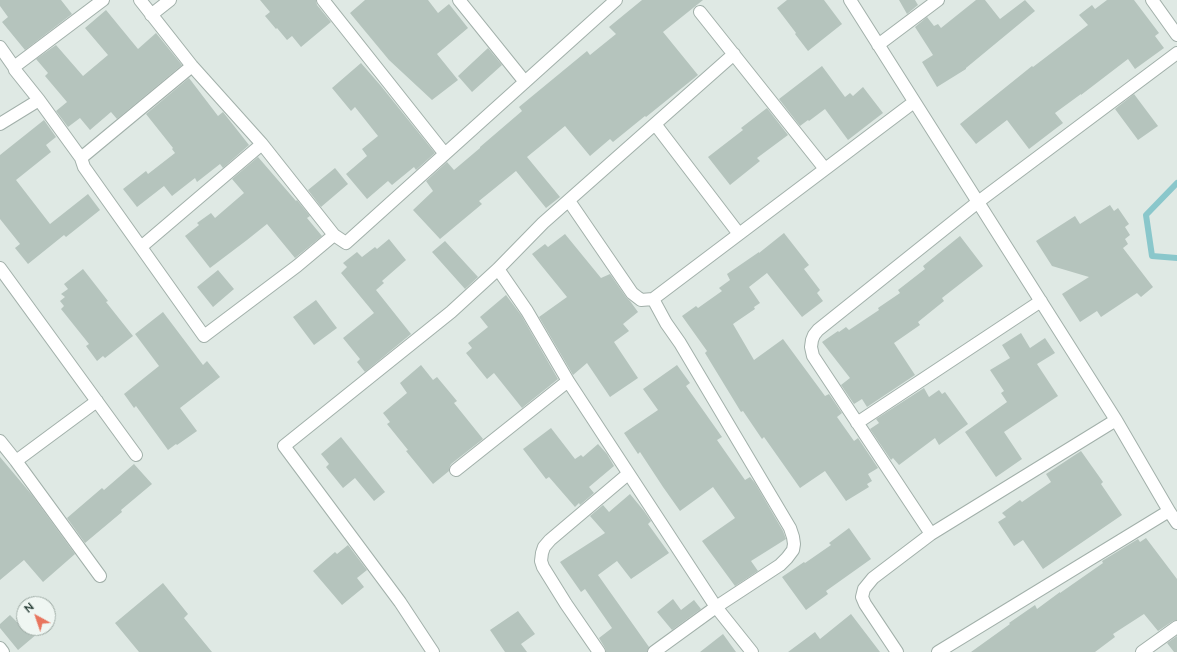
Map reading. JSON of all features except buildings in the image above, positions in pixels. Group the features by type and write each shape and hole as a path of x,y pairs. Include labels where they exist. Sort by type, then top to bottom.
{"street":[{"path":"14,67 103,0"},
{"path":"140,0 192,66 262,144 334,235 346,243 616,0"},
{"path":"151,15 170,0"},
{"path":"323,0 445,154"},
{"path":"459,0 525,82"},
{"path":"850,0 1116,420 1177,523"},
{"path":"878,45 938,0"},
{"path":"1152,0 1177,35"},
{"path":"700,12 825,169"},
{"path":"0,47 81,158 84,167 204,336 298,266 334,235"},
{"path":"931,534 813,356 811,347 814,335 823,326 978,202 1177,53"},
{"path":"433,652 400,602 284,446 451,312 498,269 543,223 734,54"},
{"path":"81,158 192,66"},
{"path":"0,124 39,100"},
{"path":"569,201 632,293 641,300 653,299 914,102"},
{"path":"655,124 739,234"},
{"path":"141,247 262,144"},
{"path":"0,268 136,455"},
{"path":"498,269 527,311 568,381 716,607 752,652"},
{"path":"653,299 790,528 793,537 793,550 780,565 716,607 654,652"},
{"path":"857,423 1041,301"},
{"path":"456,470 568,381"},
{"path":"16,461 97,401"},
{"path":"897,652 865,604 862,597 864,589 873,578 931,534 1116,420"},
{"path":"0,441 100,576"},
{"path":"598,652 543,566 541,561 542,553 544,547 550,540 628,474"},
{"path":"938,652 1169,511"},
{"path":"1142,652 1177,627"},
{"path":"0,648 3,652"}],"waterway":[{"path":"1177,183 1146,215 1152,256 1177,258"}]}
